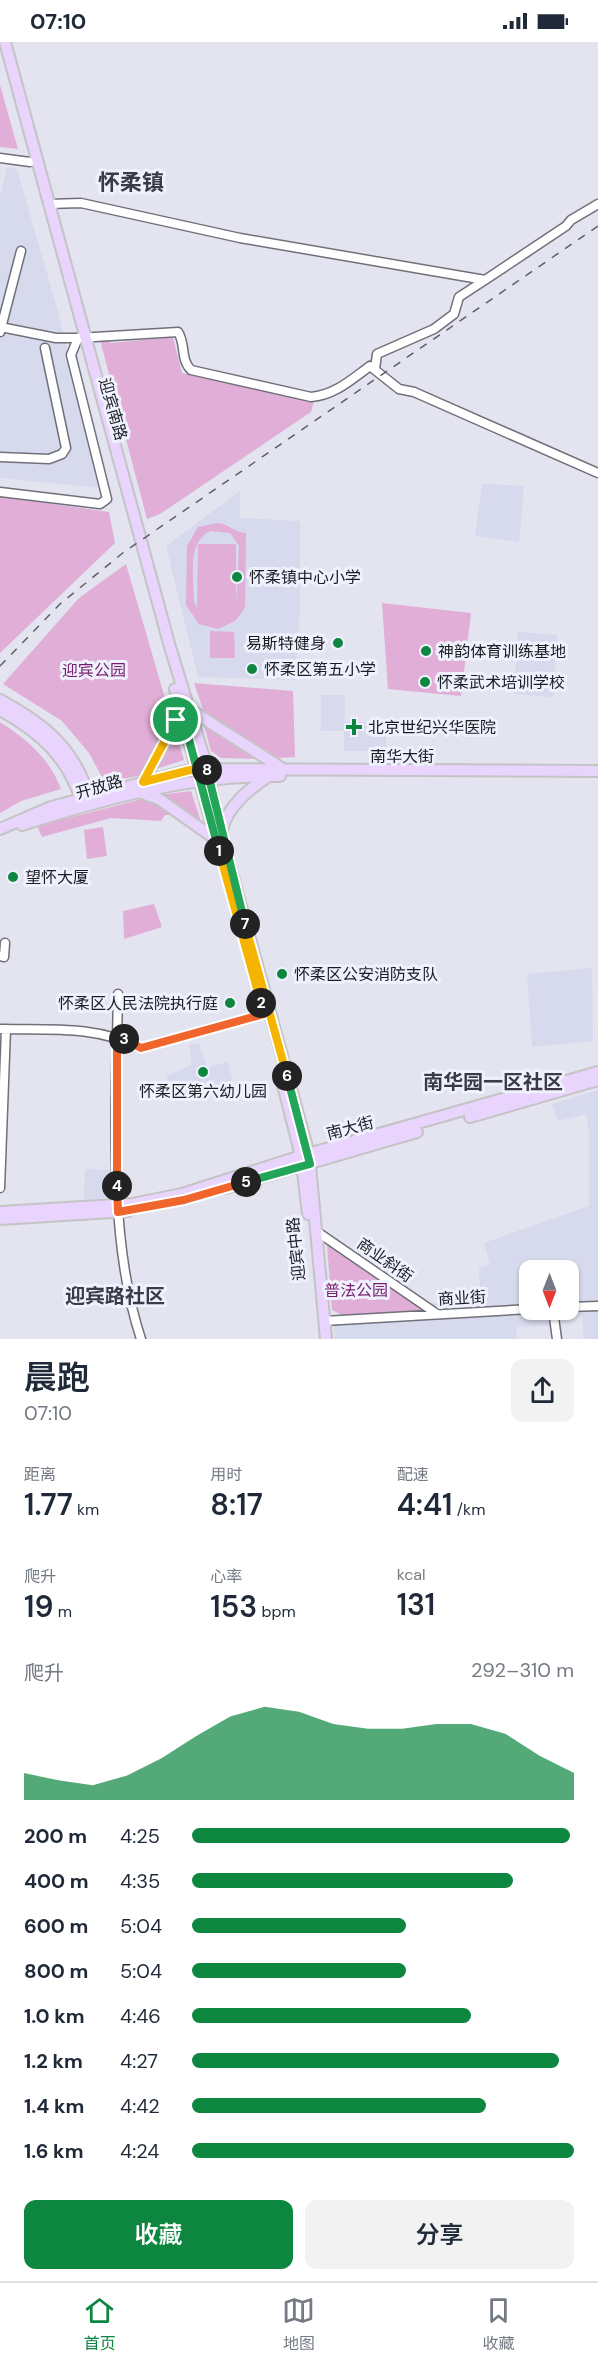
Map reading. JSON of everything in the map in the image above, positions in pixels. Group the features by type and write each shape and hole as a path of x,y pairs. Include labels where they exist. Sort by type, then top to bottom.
{"main road":[{"name":"迎宾南路","path":"5,42 82,338"},
{"name":"迎宾南路","path":"0,46 30,162 82,338 203,774 218,838"},
{"path":"0,700 31,717 53,734 70,755 86,802"},
{"path":"283,769 185,709 141,787 218,838 306,1160"},
{"path":"0,710 31,727 52,749 66,767 86,802"},
{"name":"南华大街","path":"203,774 283,769 598,771"},
{"name":"开放路","path":"0,836 20,826 86,802 203,774"},
{"name":"南华大街","path":"203,774 598,777"},
{"path":"269,776 251,788 224,818 218,838 264,1014 306,1160"},
{"name":"开放路","path":"0,829 51,807 86,802"},
{"name":"南大街","path":"306,1160 598,1072"},
{"name":"南大街","path":"0,1219 118,1209 182,1194 598,1080"},
{"name":"迎宾中路","path":"306,1160 316,1231 326,1339"},
{"name":"迎宾中路","path":"306,1160 321,1339"},
{"name":"南大街","path":"0,1212 118,1209"}],"street":[{"path":"0,158 30,162"},
{"path":"48,204 81,203 240,238 485,280"},
{"path":"375,369 377,354 434,328 454,314 459,297 598,204"},
{"path":"21,251 1,329 56,338 178,332 182,338 186,365 191,370 312,397 323,396 340,388 370,366 399,389 414,392 598,473"},
{"path":"0,492 100,504 106,499 71,356 82,338"},
{"path":"0,457 48,459 62,454 66,448 45,348"},
{"path":"0,956 4,957 5,943"},
{"path":"118,994 118,1209 130,1306 141,1339"},
{"path":"0,1188 3,1029 77,1030 117,1036 141,1048 264,1014"},
{"name":"商业斜街","path":"316,1231 437,1314"},
{"path":"579,1307 598,1306"},
{"name":"商业街","path":"324,1321 519,1310"},
{"path":"554,1320 557,1339"}],"shaded area":[{"path":"7,167 17,169 57,308 101,488 0,478 0,197"},
{"path":"482,484 524,486 519,542 475,536"},
{"name":"怀柔镇中心小学","path":"240,491 240,518 300,521 300,609 295,680 198,677 166,546"},
{"path":"518,632 557,635 553,697 514,694"},
{"name":"北京世纪兴华医院","path":"321,695 345,695 345,722 386,722 386,751 344,751 344,731 321,731"},
{"path":"592,968 593,1041 532,1047 527,974"},
{"name":"怀柔区第六幼儿园","path":"199,1043 207,1068 228,1062 236,1096 217,1101 211,1087 176,1100 166,1076 192,1065 189,1045"},
{"path":"598,1090 598,1339 584,1339 582,1316 579,1316 579,1260 519,1260 519,1320 556,1320 557,1326 516,1327 517,1339 335,1339 334,1325 439,1320 432,1303 462,1304 462,1290 480,1289 479,1268 490,1265 484,1243 589,1206 589,1133 586,1114 558,1121 552,1104"},
{"path":"85,1169 112,1170 112,1198 84,1199"}],"green space":[{"path":"0,85 18,149 0,147"},
{"path":"173,337 182,373 314,401 311,412 160,514 147,519 100,340 107,339 111,343"},
{"path":"0,496 109,512 115,543 0,653"},
{"path":"218,523 246,533 245,608 235,621 218,629 199,624 186,605 187,546 198,527","holes":["211,531 230,533 239,546 236,605 236,544 198,544 197,608 194,602 193,562 198,543"]},
{"name":"迎宾公园","path":"126,564 171,719 143,775 111,781 102,777 89,753 62,721 3,684 79,598"},
{"name":"神韵体育训练基地","path":"382,603 471,613 461,696 388,689"},
{"path":"210,631 234,632 235,658 210,658"},
{"path":"194,683 293,691 295,757 279,758 204,712"},
{"path":"0,722 19,735 44,759 61,789 21,801 0,813"},
{"path":"203,722 263,759 221,758 211,751"},
{"path":"175,730 184,760 153,770"},
{"path":"191,791 201,822 159,795"},
{"path":"146,798 174,815 165,815 161,821 111,818 42,837 37,826"},
{"path":"103,827 107,856 87,859 84,830"},
{"path":"154,904 162,927 124,939 123,911"},
{"name":"普法公园","path":"330,1243 423,1308 421,1312 342,1315 332,1310 327,1245"}],"railway":[{"path":"0,666 60,604 124,552 598,226"}],"place":[{"name":"怀柔镇中心小学","path":"237,577"},
{"name":"易斯特健身","path":"338,643"},
{"name":"神韵体育训练基地","path":"426,651"},
{"name":"怀柔区第五小学","path":"252,669"},
{"name":"怀柔武术培训学校","path":"425,682"},
{"name":"北京世纪兴华医院","path":"354,727"},
{"name":"望怀大厦","path":"13,877"},
{"name":"怀柔区公安消防支队","path":"282,974"},
{"name":"怀柔区人民法院执行庭","path":"230,1003"},
{"name":"怀柔区第六幼儿园","path":"203,1072"}],"district":[{"name":"怀柔镇","path":"131,182"},
{"name":"南华园一区社区","path":"493,1082"},
{"name":"迎宾路社区","path":"115,1296"}],"route":[{"path":"176,720 143,782 190,770 196,770 207,769 222,837 310,1164 184,1200 118,1212 117,1036 141,1048 264,1014 200,787 196,770 193,757 181,710 176,720"}]}
